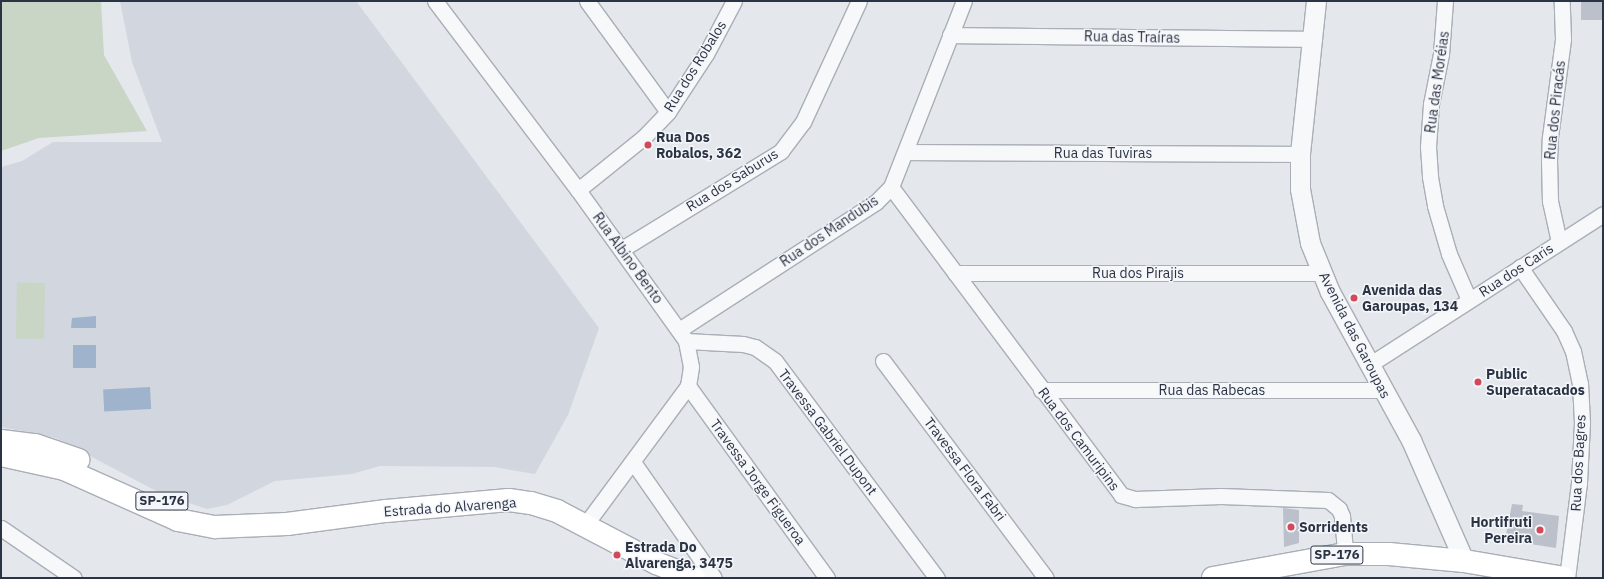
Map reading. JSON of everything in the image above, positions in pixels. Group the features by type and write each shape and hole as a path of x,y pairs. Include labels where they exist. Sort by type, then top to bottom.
{"main road":[{"name":"Estrada do Alvarenga","path":"1,441 35,445 59,452 87,464 147,494 190,510 334,518"},
{"name":"Estrada do Alvarenga","path":"1,455 64,469 163,514 195,524 245,526 509,500 531,503 585,524 656,563 694,578"},
{"name":"SP-176","path":"1223,577 1345,554 1389,554 1464,561 1563,578"}],"street":[{"name":"Rua Albino Bento","path":"436,1 622,249 682,335 692,367 688,386 633,462 585,524"},
{"path":"587,1 668,112"},
{"name":"Rua dos Robalos","path":"578,190 644,137 668,112 706,54 734,1"},
{"name":"Rua dos Saburus","path":"622,249 776,154 790,142 803,122 816,97 859,1"},
{"name":"Rua dos Mandubis","path":"682,335 876,202 891,187 907,152 922,105 964,1"},
{"name":"Avenida das Garoupas","path":"1316,1 1314,39 1300,154 1300,189 1310,243 1322,273 1369,365 1411,440 1464,561"},
{"name":"Rua das Moréias","path":"1445,1 1441,54 1431,104 1428,147 1430,177 1435,206 1449,254 1469,300"},
{"name":"Rua dos Piracás","path":"1559,242 1550,201 1550,137 1562,39 1562,1"},
{"name":"Rua das Traíras","path":"950,35 1314,39"},
{"name":"Rua das Tuviras","path":"907,152 1300,154"},
{"name":"Rua dos Camuripins","path":"891,187 1114,489 1127,498 1221,496 1324,499 1334,504 1342,516 1345,554"},
{"name":"Rua dos Caris","path":"1369,365 1603,214"},
{"name":"Rua dos Bagres","path":"1520,267 1564,332 1573,351 1580,383 1582,423 1579,483 1567,578"},
{"name":"Rua dos Pirajis","path":"955,273 1322,273"},
{"name":"Travessa Gabriel Dupont","path":"682,335 755,347 775,361 937,578"},
{"name":"Travessa Flora Fabri","path":"883,361 1046,578"},
{"name":"Travessa Jorge Figueroa","path":"688,386 827,578"},
{"name":"Rua das Rabecas","path":"1041,390 1383,390"},
{"path":"633,462 714,578"},
{"path":"1,528 74,578"}],"shaded area":[{"path":"120,1 356,1 599,328 568,415 535,474 494,467 380,466 352,474 275,481 227,505 207,509 162,494 56,438 1,427 1,167 22,161 53,142 162,142 132,62"}],"green space":[{"path":"1,1 101,1 104,55 147,131 39,138 1,151"},
{"path":"17,283 45,283 44,339 16,339"}],"water":[{"path":"96,316 96,328 71,328 72,318"},
{"path":"73,345 96,345 96,368 73,368"},
{"path":"150,387 151,409 104,411 103,389"}],"building":[{"path":"1581,1 1603,1 1603,20 1581,20"},
{"name":"Hortifruti Pereira","path":"1512,504 1523,505 1522,511 1559,516 1556,548 1505,540"},
{"name":"Sorridents","path":"1283,508 1299,510 1299,543 1284,547"}],"place":[{"name":"Rua Dos Robalos, 362","path":"648,145"},
{"name":"Avenida das Garoupas, 134","path":"1354,298"},
{"name":"Public Superatacados","path":"1478,382"},
{"name":"Sorridents","path":"1291,527"},
{"name":"Hortifruti Pereira","path":"1540,530"},
{"name":"Estrada Do Alvarenga, 3475","path":"617,555"}]}
